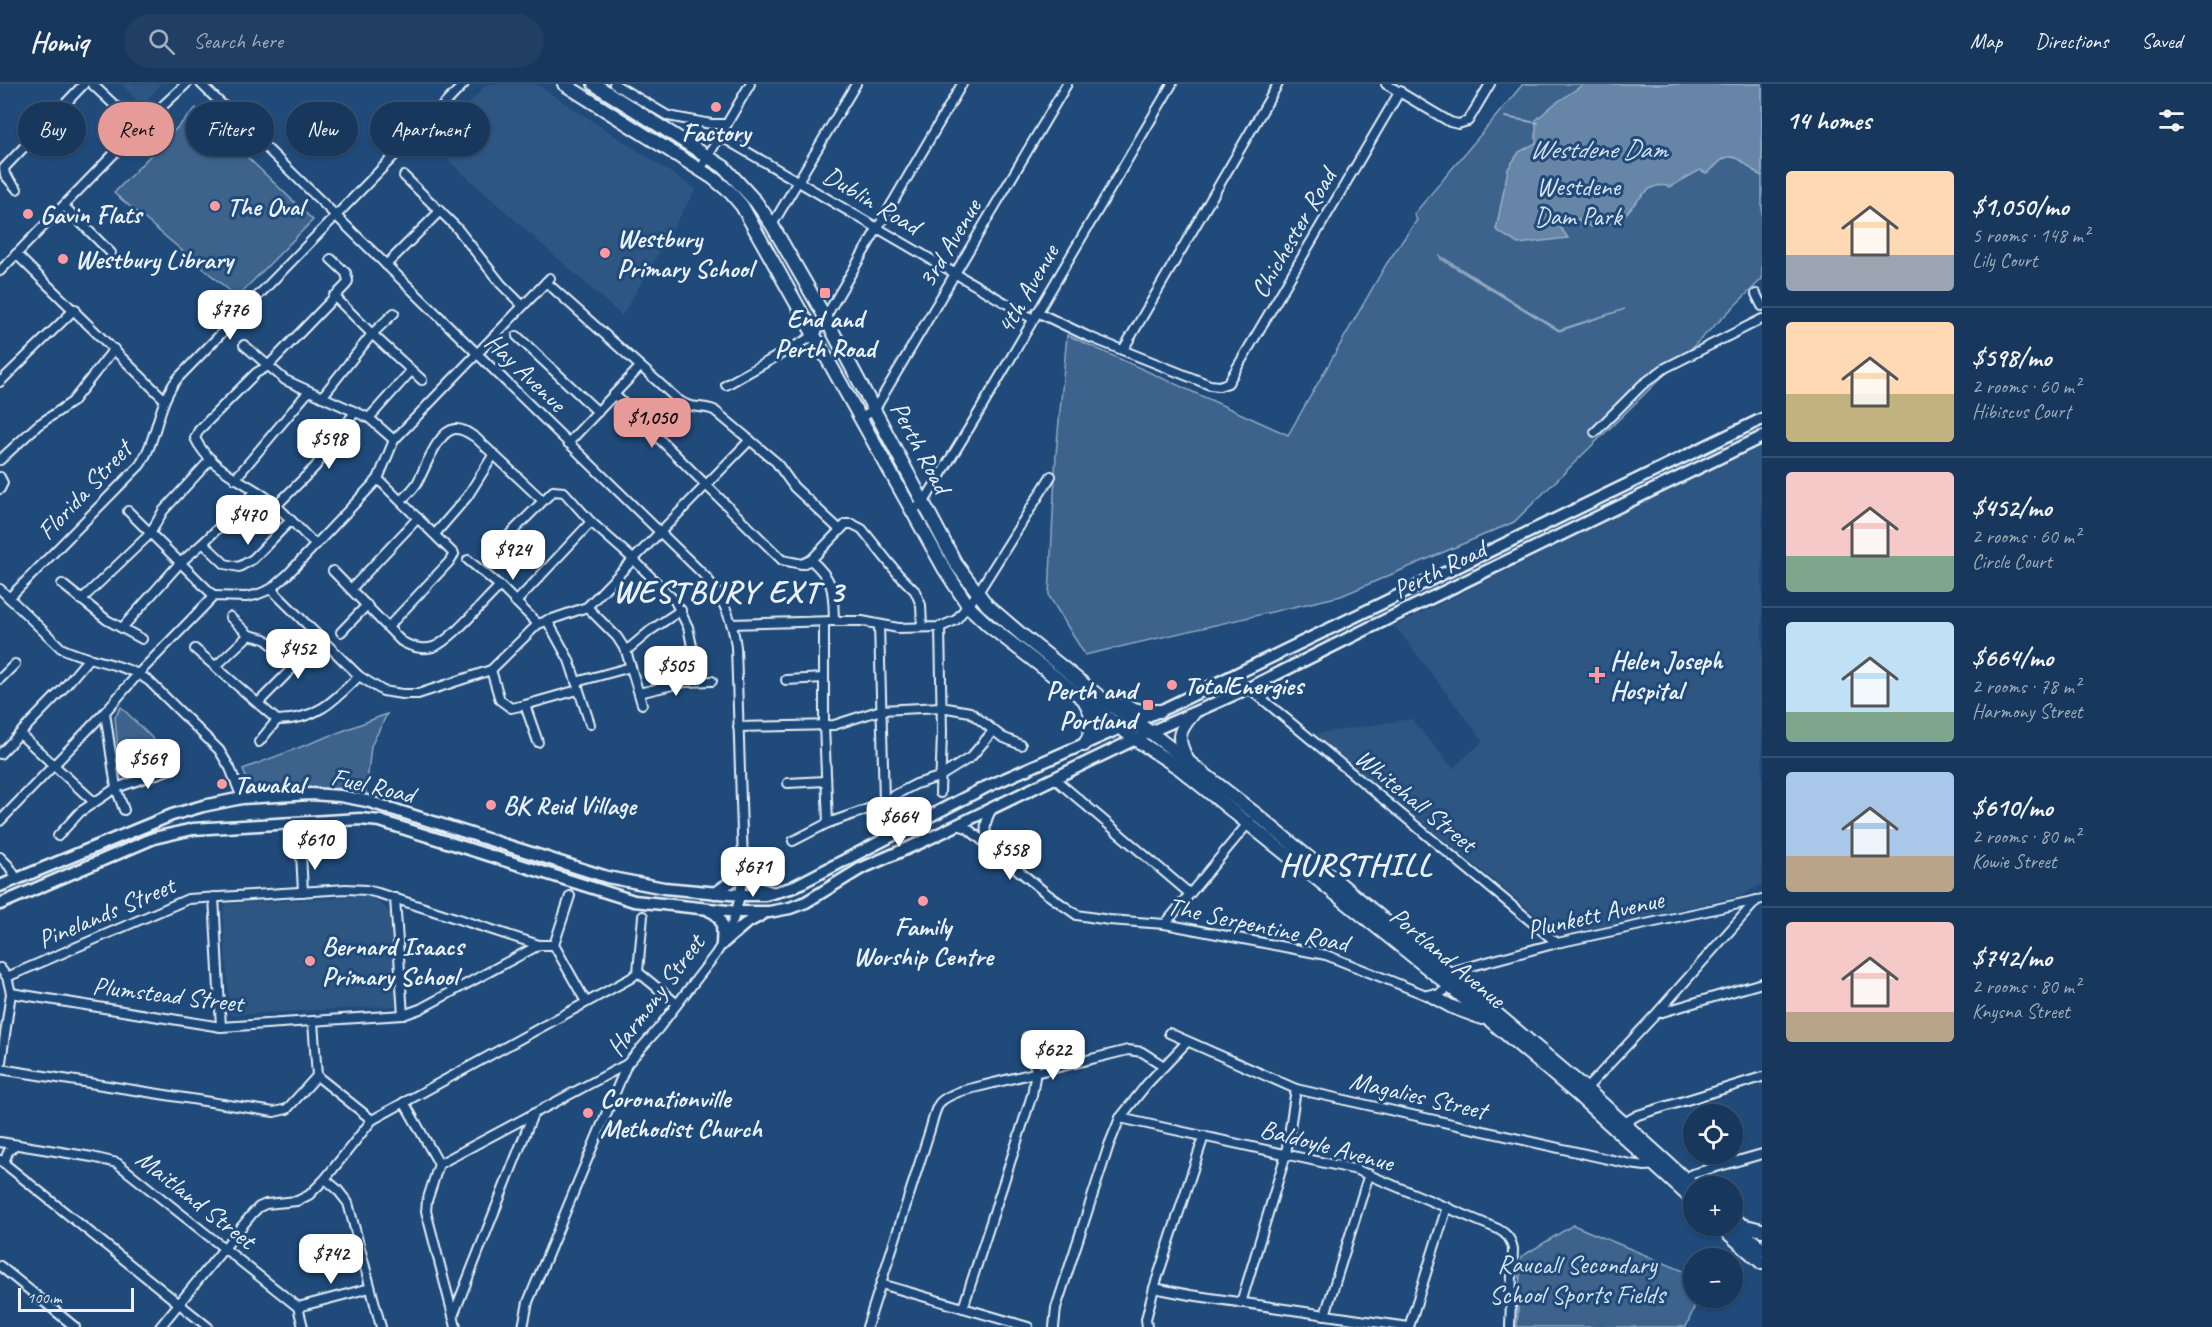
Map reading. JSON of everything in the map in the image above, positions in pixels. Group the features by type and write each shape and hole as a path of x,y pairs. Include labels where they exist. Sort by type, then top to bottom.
{"main road":[{"name":"Perth Road","path":"564,84 721,184 742,206 950,578 969,607 1006,640 1135,740"},
{"name":"Perth Road","path":"594,84 708,156 739,181 772,225 875,409 956,564 977,594 1022,635 1106,702 1150,732 1249,688 1762,437"},
{"name":"Perth Road","path":"1122,729 1762,418"},
{"path":"1084,700 1092,720 1091,735 1084,745"},
{"path":"1106,702 1142,711 1160,711"},
{"path":"1189,763 1179,737 1192,714"},
{"path":"741,895 777,893 806,881 838,862 986,787 1122,729"},
{"path":"723,943 745,924 769,912 806,902 860,869 1055,779 1150,732"},
{"name":"Portland Avenue","path":"1150,732 1444,975 1489,1020 1583,1092"},
{"name":"Portland Avenue","path":"1135,740 1252,818"},
{"name":"Fuel Road","path":"0,886 172,815 242,798 311,794 353,798 607,878 658,887 741,895"},
{"name":"Fuel Road","path":"0,904 127,848 167,833 193,829 360,819 380,821 624,899 737,912"},
{"path":"714,893 735,879 742,867 758,888 777,893"},
{"path":"706,909 715,913 720,919 723,943"},
{"path":"737,912 769,912"},
{"name":"Portland Avenue","path":"1454,985 1583,1092 1683,1182"},
{"path":"1432,996 1452,1007 1489,1020"},
{"path":"1743,1225 1762,1230"},
{"path":"1743,1234 1755,1245 1762,1263"},
{"path":"1738,1236 1755,1245"}],"street":[{"path":"17,189 5,175 4,168 84,84"},
{"path":"92,84 111,102"},
{"name":"Hay Avenue","path":"201,84 660,533 713,586 723,600 732,624 736,647 742,867 741,895 737,912"},
{"name":"Florida Street","path":"9,598 140,465 153,440 164,399 177,378 464,84"},
{"path":"614,84 668,116 711,124 727,124"},
{"path":"700,170 750,84"},
{"path":"772,225 856,84"},
{"path":"726,385 814,335 962,84"},
{"name":"3rd Avenue","path":"862,418 875,409 1067,84"},
{"name":"4th Avenue","path":"913,510 924,502 979,412 1172,84"},
{"path":"1123,350 1278,84"},
{"path":"1386,84 1450,122 1458,124 1468,121 1490,84"},
{"path":"166,102 182,87"},
{"name":"Chichester Road","path":"1215,387 1224,386 1232,380 1400,91"},
{"name":"Dublin Road","path":"720,136 956,274 1035,315 1215,387"},
{"path":"0,271 112,156"},
{"path":"404,176 465,237 509,294 522,306"},
{"path":"64,206 111,253"},
{"path":"386,265 440,211"},
{"path":"16,254 75,309 164,399"},
{"path":"315,544 276,506 235,479 211,459 196,441 196,433 251,378 268,366 348,280 346,273 331,259"},
{"path":"128,511 214,596 246,597 272,589 378,479 394,440 548,280 640,367 687,406 707,407 714,410 776,462 794,487 840,530"},
{"path":"1756,294 1762,306"},
{"path":"334,296 422,380"},
{"path":"0,382 75,309"},
{"path":"322,397 372,334 394,313"},
{"path":"1595,432 1642,386 1665,368 1762,319"},
{"path":"517,336 598,412"},
{"path":"244,345 285,380 369,418 394,440"},
{"path":"0,460 38,425 72,402 114,349"},
{"path":"568,443 640,367"},
{"path":"369,418 411,371"},
{"path":"235,479 309,391"},
{"path":"615,394 782,560 802,564 811,560 840,530 849,524 861,529 897,574 915,591 921,605 922,627"},
{"path":"276,506 315,467 355,412"},
{"path":"400,501 416,486 431,454 451,430 465,431 494,454 542,501"},
{"path":"272,589 359,676 383,691 418,694 491,670 538,624 587,607 750,440"},
{"path":"435,534 460,506 494,454"},
{"path":"81,600 150,534 163,511 211,459"},
{"path":"732,624 862,621 898,628 940,627 956,620 969,607 1051,476"},
{"path":"0,477 3,483 0,489"},
{"path":"378,479 452,551 453,558 389,626"},
{"path":"496,547 553,491 561,490 591,522 670,595 681,610 690,637 699,680"},
{"path":"122,628 180,563 256,491"},
{"path":"351,589 418,518"},
{"path":"203,543 225,564 239,567 253,559 290,521"},
{"path":"516,602 591,522"},
{"path":"811,560 825,573 831,583 834,621"},
{"path":"468,561 500,586 538,624"},
{"path":"333,571 389,626 401,641 414,646 435,647 446,640 500,586"},
{"path":"62,584 107,621 142,639"},
{"path":"0,590 61,648 139,673 219,750 230,768 242,798"},
{"path":"0,821 214,596"},
{"path":"341,632 367,605"},
{"path":"587,607 617,637 626,651 642,704"},
{"path":"626,651 651,630 681,610"},
{"path":"230,617 249,635 265,639 296,664"},
{"path":"547,620 565,651 590,724"},
{"path":"824,622 825,781 828,823"},
{"path":"879,625 884,800"},
{"path":"940,627 940,793"},
{"path":"216,666 249,635"},
{"path":"258,703 321,639"},
{"path":"195,649 278,720"},
{"path":"0,754 62,690 89,658"},
{"path":"0,679 15,664"},
{"path":"491,670 503,704 511,708 631,667"},
{"path":"259,742 278,720 302,717 325,707 359,676"},
{"path":"786,680 824,678"},
{"path":"639,693 699,680 712,681"},
{"name":"Whitehall Street","path":"1249,688 1557,943"},
{"path":"525,705 538,742"},
{"path":"738,727 845,723 881,710 941,707 970,712 993,731 1021,745"},
{"path":"105,712 116,788 124,810"},
{"path":"793,841 828,823 860,813 916,784 939,777 971,757 993,731"},
{"path":"20,734 94,802"},
{"path":"58,836 80,812 116,788 171,769"},
{"path":"1055,779 1189,893"},
{"path":"788,783 825,781"},
{"path":"990,847 985,828 988,816 994,807"},
{"path":"1165,924 1252,818"},
{"name":"The Serpentine Road","path":"957,825 967,828 1072,912 1085,917 1165,924 1326,955 1432,996"},
{"path":"301,853 303,892"},
{"path":"0,857 17,879"},
{"name":"Pinelands Street","path":"7,976 177,903 214,897 358,889 395,898 538,945"},
{"path":"570,896 554,945 586,1002"},
{"path":"214,897 221,1027"},
{"path":"395,898 403,1015"},
{"path":"1583,1092 1760,900"},
{"name":"Plunkett Avenue","path":"1444,975 1557,943 1760,900"},
{"name":"Harmony Street","path":"523,1327 528,1302 627,1064 723,943 737,912"},
{"path":"160,1327 259,1207 297,1201 309,1195 325,1179 372,1120 631,978 638,972 644,916"},
{"name":"Plumstead Street","path":"11,993 221,1027 403,1015 420,1009 538,945 554,945"},
{"path":"0,968 7,976 11,993 0,1070 274,1112 287,1109 317,1076 313,1022"},
{"path":"638,972 676,1003"},
{"path":"1657,1013 1762,983"},
{"path":"1432,996 1454,985"},
{"name":"Magalies Street","path":"1169,1033 1296,1089 1630,1164 1660,1162"},
{"path":"963,1308 1032,1095 1036,1071 1027,1037"},
{"path":"1054,1327 1054,1315 1059,1298 1120,1118 1147,1084 1187,1042"},
{"path":"867,1327 937,1107 943,1098 1036,1071 1128,1050 1142,1052 1164,1066"},
{"path":"456,1327 426,1211 427,1200 439,1164 627,1064"},
{"path":"317,1076 372,1120"},
{"path":"1620,1126 1638,1114 1762,1077"},
{"path":"1241,1303 1286,1154 1296,1089"},
{"path":"404,1102 439,1164"},
{"path":"453,1316 532,1114"},
{"name":"Baldoyle Avenue","path":"1120,1118 1369,1174 1498,1229 1512,1241 1510,1327"},
{"path":"1147,1327 1148,1308 1204,1136"},
{"name":"Maitland Street","path":"0,1142 117,1163 298,1307"},
{"path":"15,1145 2,1162 208,1327"},
{"path":"1694,1176 1699,1172 1762,1154"},
{"path":"1325,1315 1369,1174"},
{"path":"325,1179 348,1203 381,1327"},
{"path":"1154,1288 1409,1327 1447,1207"},
{"path":"0,1266 75,1327"},
{"path":"881,1284 1028,1327"},
{"path":"303,1327 298,1307 370,1288"}],"shaded area":[{"path":"121,84 161,84 145,102 139,102"},
{"name":"Westbury Primary School","path":"487,84 536,84 696,189 622,316 443,156 490,156 490,102 470,102"},
{"name":"Helen Joseph Hospital","path":"1762,446 1762,884 1741,896 1570,933 1557,932 1314,734 1411,719 1453,768 1483,741 1398,630 1393,627 1728,460"},
{"name":"Bernard Isaacs Primary School","path":"372,896 392,914 396,1006 230,1015 223,917 227,904"}],"green space":[{"name":"Westdene Dam Park","path":"1523,84 1762,84 1762,279 1514,522 1341,596 1085,655 1049,596 1056,454 1067,335 1288,435 1387,263 1417,220 1414,214","holes":["1440,256 1559,330 1625,309 1559,331 1441,259"]},
{"name":"The Oval","path":"186,118 186,156 246,156 313,220 237,297 114,193 150,156 174,156 174,131"},
{"path":"121,707 178,764 121,785 115,717"},
{"path":"387,714 371,746 366,792 343,788 251,793 243,769"},
{"name":"Raucall Secondary School Sports Fields","path":"1573,1225 1683,1271 1683,1308 1694,1308 1686,1327 1517,1327 1521,1257"}],"water":[{"name":"Westdene Dam","path":"1584,84 1762,84 1762,176 1740,160 1725,158 1706,173 1700,170 1670,187 1654,187 1648,190 1617,222 1591,227 1586,224 1582,226 1578,219 1564,220 1558,224 1568,238 1518,244 1496,230 1508,169 1519,152 1536,143 1536,120"}],"waterway":[{"path":"1505,117 1538,123"}],"place":[{"name":"Factory","path":"716,107"},
{"name":"The Oval","path":"215,206"},
{"name":"Gavin Flats","path":"28,214"},
{"name":"Westbury Primary School","path":"605,253"},
{"name":"Westbury Library","path":"63,259"},
{"name":"End and Perth Road","path":"825,293"},
{"name":"Helen Joseph Hospital","path":"1597,675"},
{"name":"TotalEnergies","path":"1172,685"},
{"name":"Perth and Portland","path":"1148,705"},
{"name":"Tawakal","path":"222,784"},
{"name":"BK Reid Village","path":"491,805"},
{"name":"Family Worship Centre","path":"923,901"},
{"name":"Bernard Isaacs Primary School","path":"310,961"},
{"name":"Coronationville Methodist Church","path":"588,1113"}],"district":[{"name":"WESTBURY EXT 3","path":"729,591"},
{"name":"HURSTHILL","path":"1356,864"}]}
